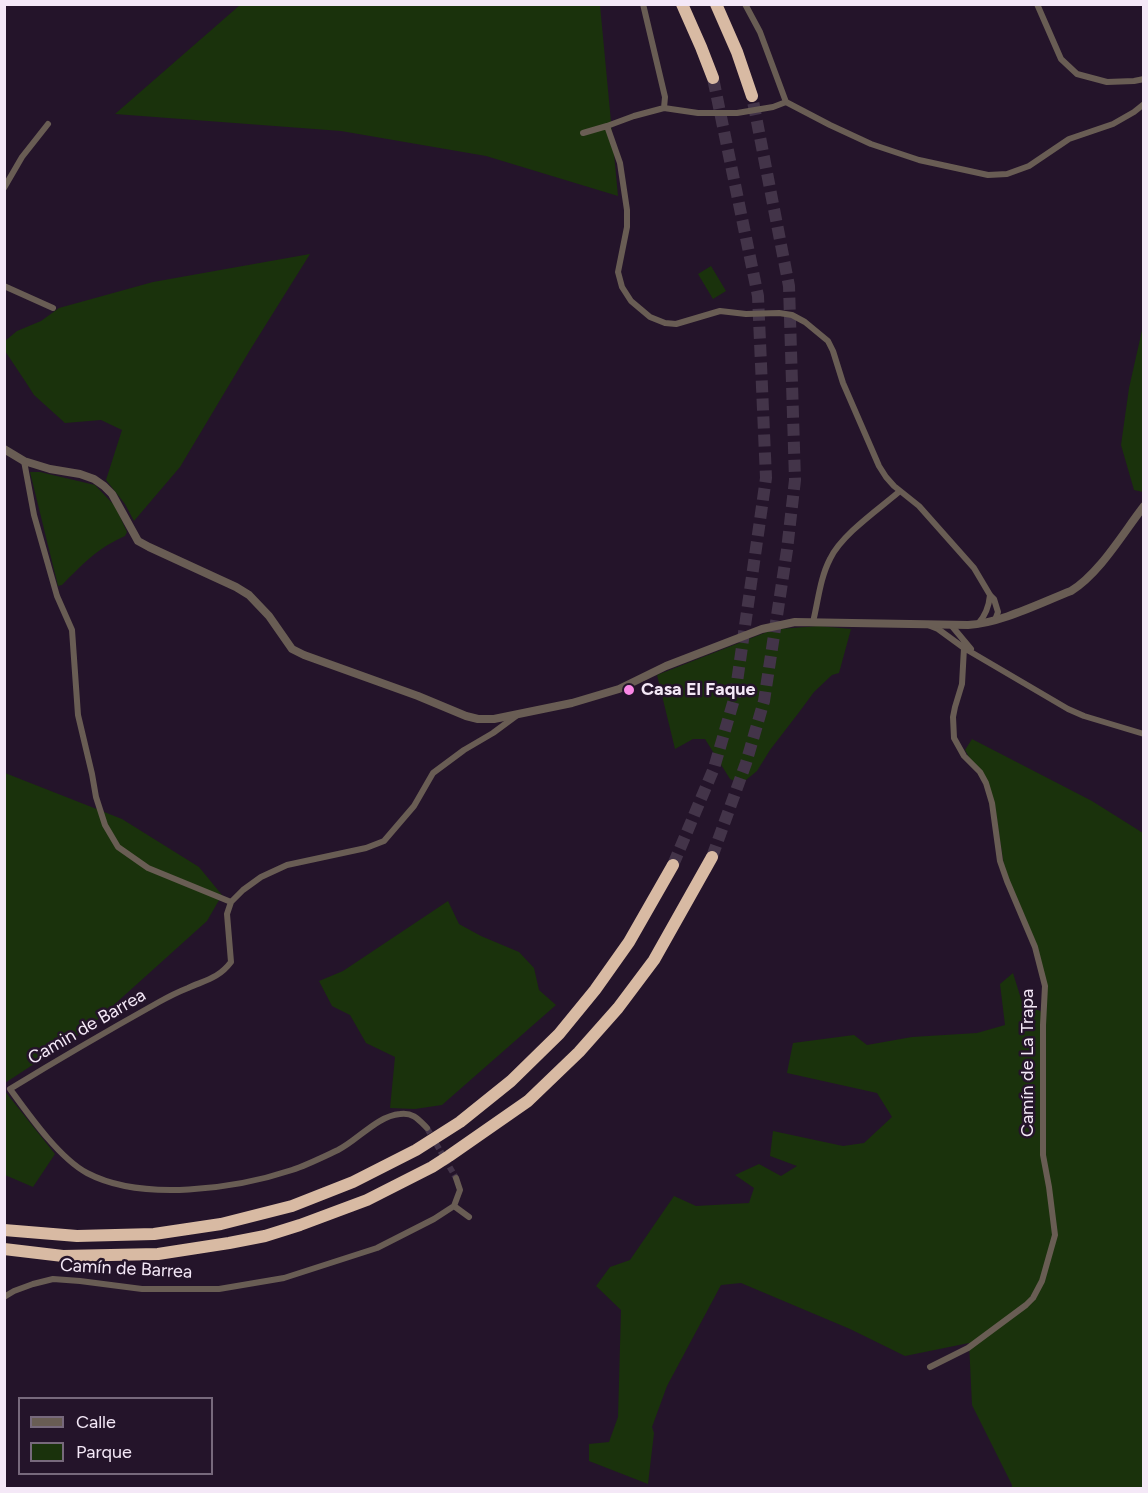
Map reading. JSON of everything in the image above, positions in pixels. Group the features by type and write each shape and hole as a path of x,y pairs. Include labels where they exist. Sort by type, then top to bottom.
{"highway":[{"path":"681,4 713,78"},
{"path":"716,4 737,52 752,96"},
{"path":"4,1249 63,1256 158,1254 229,1243 265,1236 367,1200 432,1167 528,1101 579,1052 618,1008 654,960 712,857"},
{"path":"4,1230 77,1236 154,1234 221,1224 292,1206 353,1182 416,1150 460,1122 511,1081 559,1034 595,990 629,942 673,865"}],"street":[{"path":"643,4 665,97 664,108"},
{"path":"745,4 760,32 786,102 830,125 881,147 919,160 988,175 1007,174 1029,165 1069,139 1113,123 1134,112 1143,104"},
{"path":"1037,4 1061,59 1077,74 1107,82 1143,79"},
{"path":"583,133 664,108 698,113 737,113 773,107 786,102"},
{"path":"4,188 22,157 48,124"},
{"path":"607,126 620,163 626,201 627,227 618,272 622,287 631,301 650,317 665,323 676,324 720,311 792,315 805,322 828,341 843,383 879,466 886,477 918,506 974,568 994,599 998,612 995,620"},
{"path":"4,286 53,308"},
{"path":"4,449 24,461 50,470 80,474 94,479 112,494 138,541 249,595 269,616 292,649 478,719 519,714 572,703 619,689 666,666 762,629 795,622 977,625 995,620 1080,586 1103,561 1143,506"},
{"path":"24,461 34,515 57,596 72,630 78,715 96,797 105,825 118,847 148,868 231,902 261,877 287,865 366,848 384,841 414,806 434,773 519,714"},
{"path":"813,622 825,570 831,557 847,537 900,491"},
{"path":"977,625 987,612 990,595"},
{"path":"989,603 991,617 995,620"},
{"path":"927,625 938,629 1068,709 1143,734"},
{"path":"951,625 949,631 954,640"},
{"path":"951,625 964,645"},
{"name":"Camín de La Trapa","path":"930,1366 968,1348 1033,1298 1042,1281 1055,1235 1043,1155 1045,986 1035,947 1000,861 992,803 986,783 980,772 964,756 954,738 953,717 962,684 964,634 968,625"},
{"name":"Camin de Barrea","path":"231,902 227,914 231,962 225,970 217,976 159,1002 10,1089 36,1124 66,1156 85,1172 108,1182 150,1189 193,1190 236,1184 292,1170 340,1149 380,1121 401,1113 414,1115 427,1128"},
{"path":"456,1178 460,1190 454,1206 469,1217"},
{"name":"Camín de Barrea","path":"4,1297 33,1284 54,1280 142,1289 208,1289 284,1278 377,1248 434,1219 454,1206"}],"green space":[{"path":"240,5 600,5 618,196 486,156 341,131 115,114"},
{"path":"310,254 180,467 134,521 125,504 106,480 122,430 101,420 65,423 34,395 5,351 5,341 17,331 41,321 59,308 153,282"},
{"path":"711,266 726,291 713,299 698,274"},
{"path":"1143,326 1144,492 1134,490 1121,445 1129,388"},
{"path":"30,472 40,472 95,485 115,506 127,532 125,536 91,557 62,585 58,586"},
{"path":"819,626 851,629 839,673 832,675 814,692 757,771 741,784 730,779 705,739 693,739 675,749 657,675 767,632"},
{"path":"972,739 1092,801 1143,833 1143,1488 1012,1488 972,1405 969,1343 905,1356 850,1329 741,1283 721,1285 667,1386 652,1427 654,1433 648,1484 589,1461 589,1444 609,1442 618,1417 621,1310 596,1286 610,1267 630,1260 674,1196 696,1206 749,1203 754,1188 735,1175 759,1164 781,1176 797,1166 770,1156 773,1131 843,1146 864,1143 892,1117 877,1093 787,1073 793,1043 854,1035 867,1045 912,1037 977,1033 1005,1025 1000,984 1013,973 1022,1002 1042,1012 1047,986 1004,866 994,801 965,750"},
{"path":"5,773 122,819 199,867 222,895 207,921 86,1030 5,1083"},
{"path":"448,901 459,924 519,952 534,968 539,990 556,1005 442,1105 415,1109 390,1108 395,1057 366,1043 350,1015 332,1006 319,981 343,971"},
{"path":"4,1090 55,1154 33,1187 5,1175"}],"tunnel":[{"path":"673,865 714,768 735,696 766,478 758,296 713,78"},
{"path":"712,857 746,763 764,701 787,550 795,480 789,286 752,96"},
{"path":"427,1128 456,1178"}],"place":[{"name":"Casa El Faque","path":"629,690"}]}
